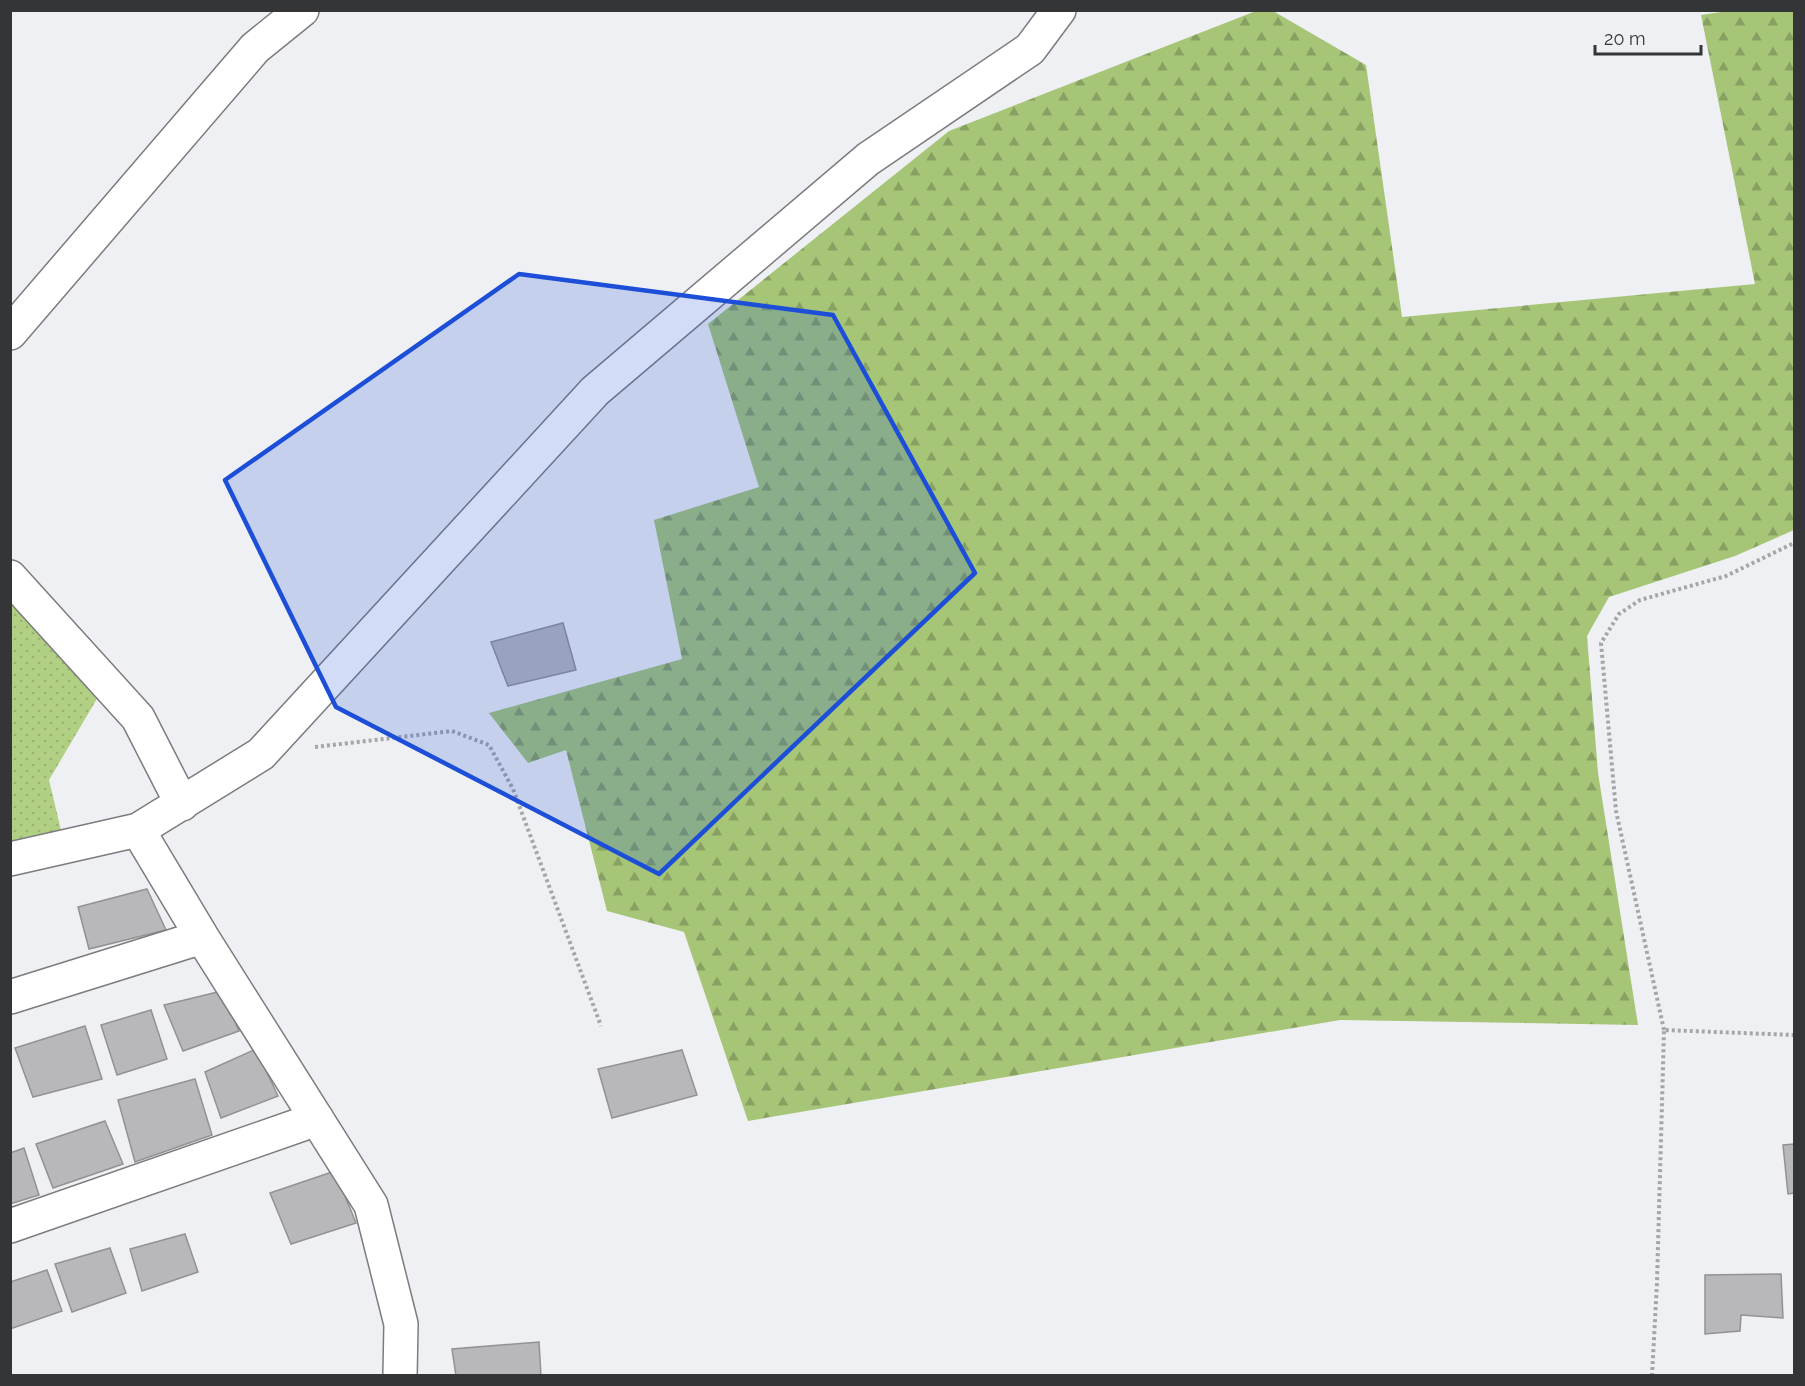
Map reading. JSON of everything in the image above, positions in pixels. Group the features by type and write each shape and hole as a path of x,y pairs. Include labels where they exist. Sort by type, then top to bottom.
{"street":[{"path":"10,333 255,48 302,10"},
{"path":"10,859 138,830 261,754 595,391 868,159 1030,49 1059,10"},
{"path":"10,577 138,718 183,804"},
{"path":"138,830 202,937 371,1205 401,1324 400,1376"},
{"path":"10,997 202,937"},
{"path":"10,1226 317,1119"}],"path":[{"path":"1652,1376 1664,1030 1616,811 1601,643 1619,614 1640,600 1726,576 1794,543"},
{"path":"261,754 452,730 489,745 513,789 601,1026"},
{"path":"1664,1030 1794,1035"}],"highlighted area":[{"path":"519,274 833,315 975,573 659,874 336,707 225,480"}],"green space":[{"path":"1256,11 1273,11 1366,65 1402,317 1755,284 1701,15 1728,11 1794,11 1794,530 1735,556 1609,597 1587,636 1598,773 1638,1025 1340,1020 748,1121 684,932 607,911 566,750 528,763 489,713 682,659 654,520 759,487 708,324 949,131"},
{"path":"10,601 98,697 49,780 61,830 11,841"}],"building":[{"path":"563,623 576,670 508,686 491,642"},
{"path":"147,889 166,930 89,949 78,907"},
{"path":"222,991 239,1031 183,1051 164,1005"},
{"path":"151,1010 167,1059 117,1075 101,1025"},
{"path":"85,1026 102,1079 33,1097 15,1048"},
{"path":"256,1049 278,1096 221,1118 205,1072"},
{"path":"682,1050 697,1095 612,1118 598,1069"},
{"path":"195,1079 212,1135 135,1162 118,1100"},
{"path":"105,1121 123,1164 53,1188 36,1144"},
{"path":"1794,1144 1794,1193 1788,1194 1783,1145"},
{"path":"24,1148 39,1195 10,1204 10,1153"},
{"path":"335,1171 356,1223 291,1244 270,1193"},
{"path":"185,1234 198,1272 142,1291 130,1249"},
{"path":"110,1248 126,1293 72,1312 55,1264"},
{"path":"47,1270 62,1311 10,1329 10,1282"},
{"path":"1781,1274 1783,1318 1741,1315 1740,1331 1705,1334 1705,1275"},
{"path":"539,1342 541,1376 456,1376 452,1349"}]}
